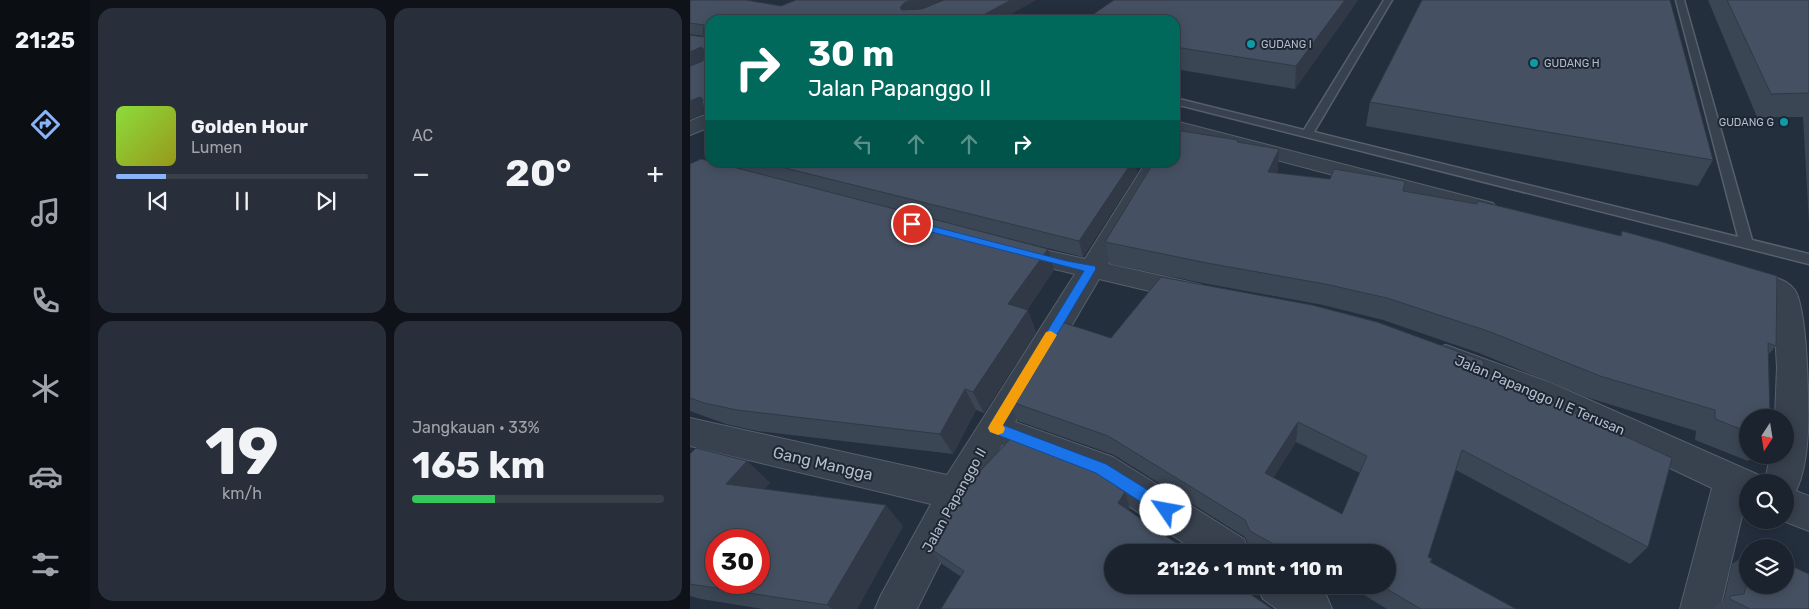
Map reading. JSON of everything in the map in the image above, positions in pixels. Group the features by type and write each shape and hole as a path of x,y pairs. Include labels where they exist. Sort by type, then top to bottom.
{"street":[{"path":"690,129 705,122"},
{"path":"1180,131 1504,213"},
{"name":"Jalan Papanggo II","path":"895,609 956,493 994,428 1154,167"},
{"path":"989,244 1219,298"},
{"path":"1722,274 1779,289 1785,294 1787,299 1792,367 1791,433 1784,474"},
{"name":"Jalan Papanggo II E Terusan","path":"1421,347 1474,365 1540,392 1739,485"},
{"path":"994,428 1101,468 1218,544"},
{"name":"Gang Mangga","path":"690,432 956,493"},
{"path":"1700,609 1739,488"},
{"path":"1794,508 1809,514"},
{"path":"1290,594 1312,609"}],"lane":[{"path":"1307,134 1388,0"},
{"path":"1680,0 1746,243"},
{"path":"1180,102 1809,259"}],"building":[{"path":"690,0 746,0 781,6 796,0 911,0 904,3 900,8 902,10 922,9 944,0 1011,0 983,15 705,15 705,104 702,104 703,99 700,97 690,101 690,66 703,61 704,49 701,47 690,52 690,35 703,37 704,25 690,23"},
{"name":"GUDANG I","path":"1114,0 1345,0 1296,66 1180,48 1180,15 1092,15"},
{"name":"GUDANG H","path":"1422,0 1670,0 1713,160 1370,102"},
{"path":"1727,0 1809,0 1809,93 1771,94"},
{"path":"1180,131 1279,149 1268,172 1330,179 1334,169 1405,181 1403,191 1477,204 1478,201 1621,236 1622,231 1777,276 1776,346 1768,343 1770,409 1739,409 1739,428 1715,419 1715,410 1600,376 1488,331 1387,298 1325,284 1207,263 1105,242 1151,167 1180,167"},
{"path":"701,159 705,160 705,167 733,167 1048,249 1008,304 1028,310 973,392 965,389 940,434 737,410 690,398 690,164"},
{"path":"781,167 1129,167 1079,241"},
{"path":"1161,277 1312,305 1377,322 1484,361 1482,370 1672,458 1648,547 1462,450 1428,557 1432,559 1430,562 1516,609 1421,609 1395,594 1396,544 1274,544 1250,531 1245,520 1108,436 1009,401 1058,321 1111,338","holes":["1298,422 1367,456 1342,514 1265,473"]},
{"path":"1013,436 1082,463 1125,492 1118,503 1177,544 1104,544 1104,594 1250,594 1272,609 941,609 964,571 928,547 954,499"},
{"path":"696,448 747,461 726,484 886,505 827,605 755,594 770,594 770,529 705,529 705,586 690,584 690,454"},
{"path":"1794,567 1809,574 1809,609 1750,609 1730,599 1730,596 1744,594 1794,594"}],"slow traffic":[{"path":"998,429 994,428 1051,335"}],"place":[{"name":"GUDANG I","path":"1251,44"},
{"name":"GUDANG H","path":"1534,63"},
{"name":"GUDANG G","path":"1784,122"}],"route":[{"path":"912,224 1067,265 1091,269 994,428 1101,468 1166,510"}]}
